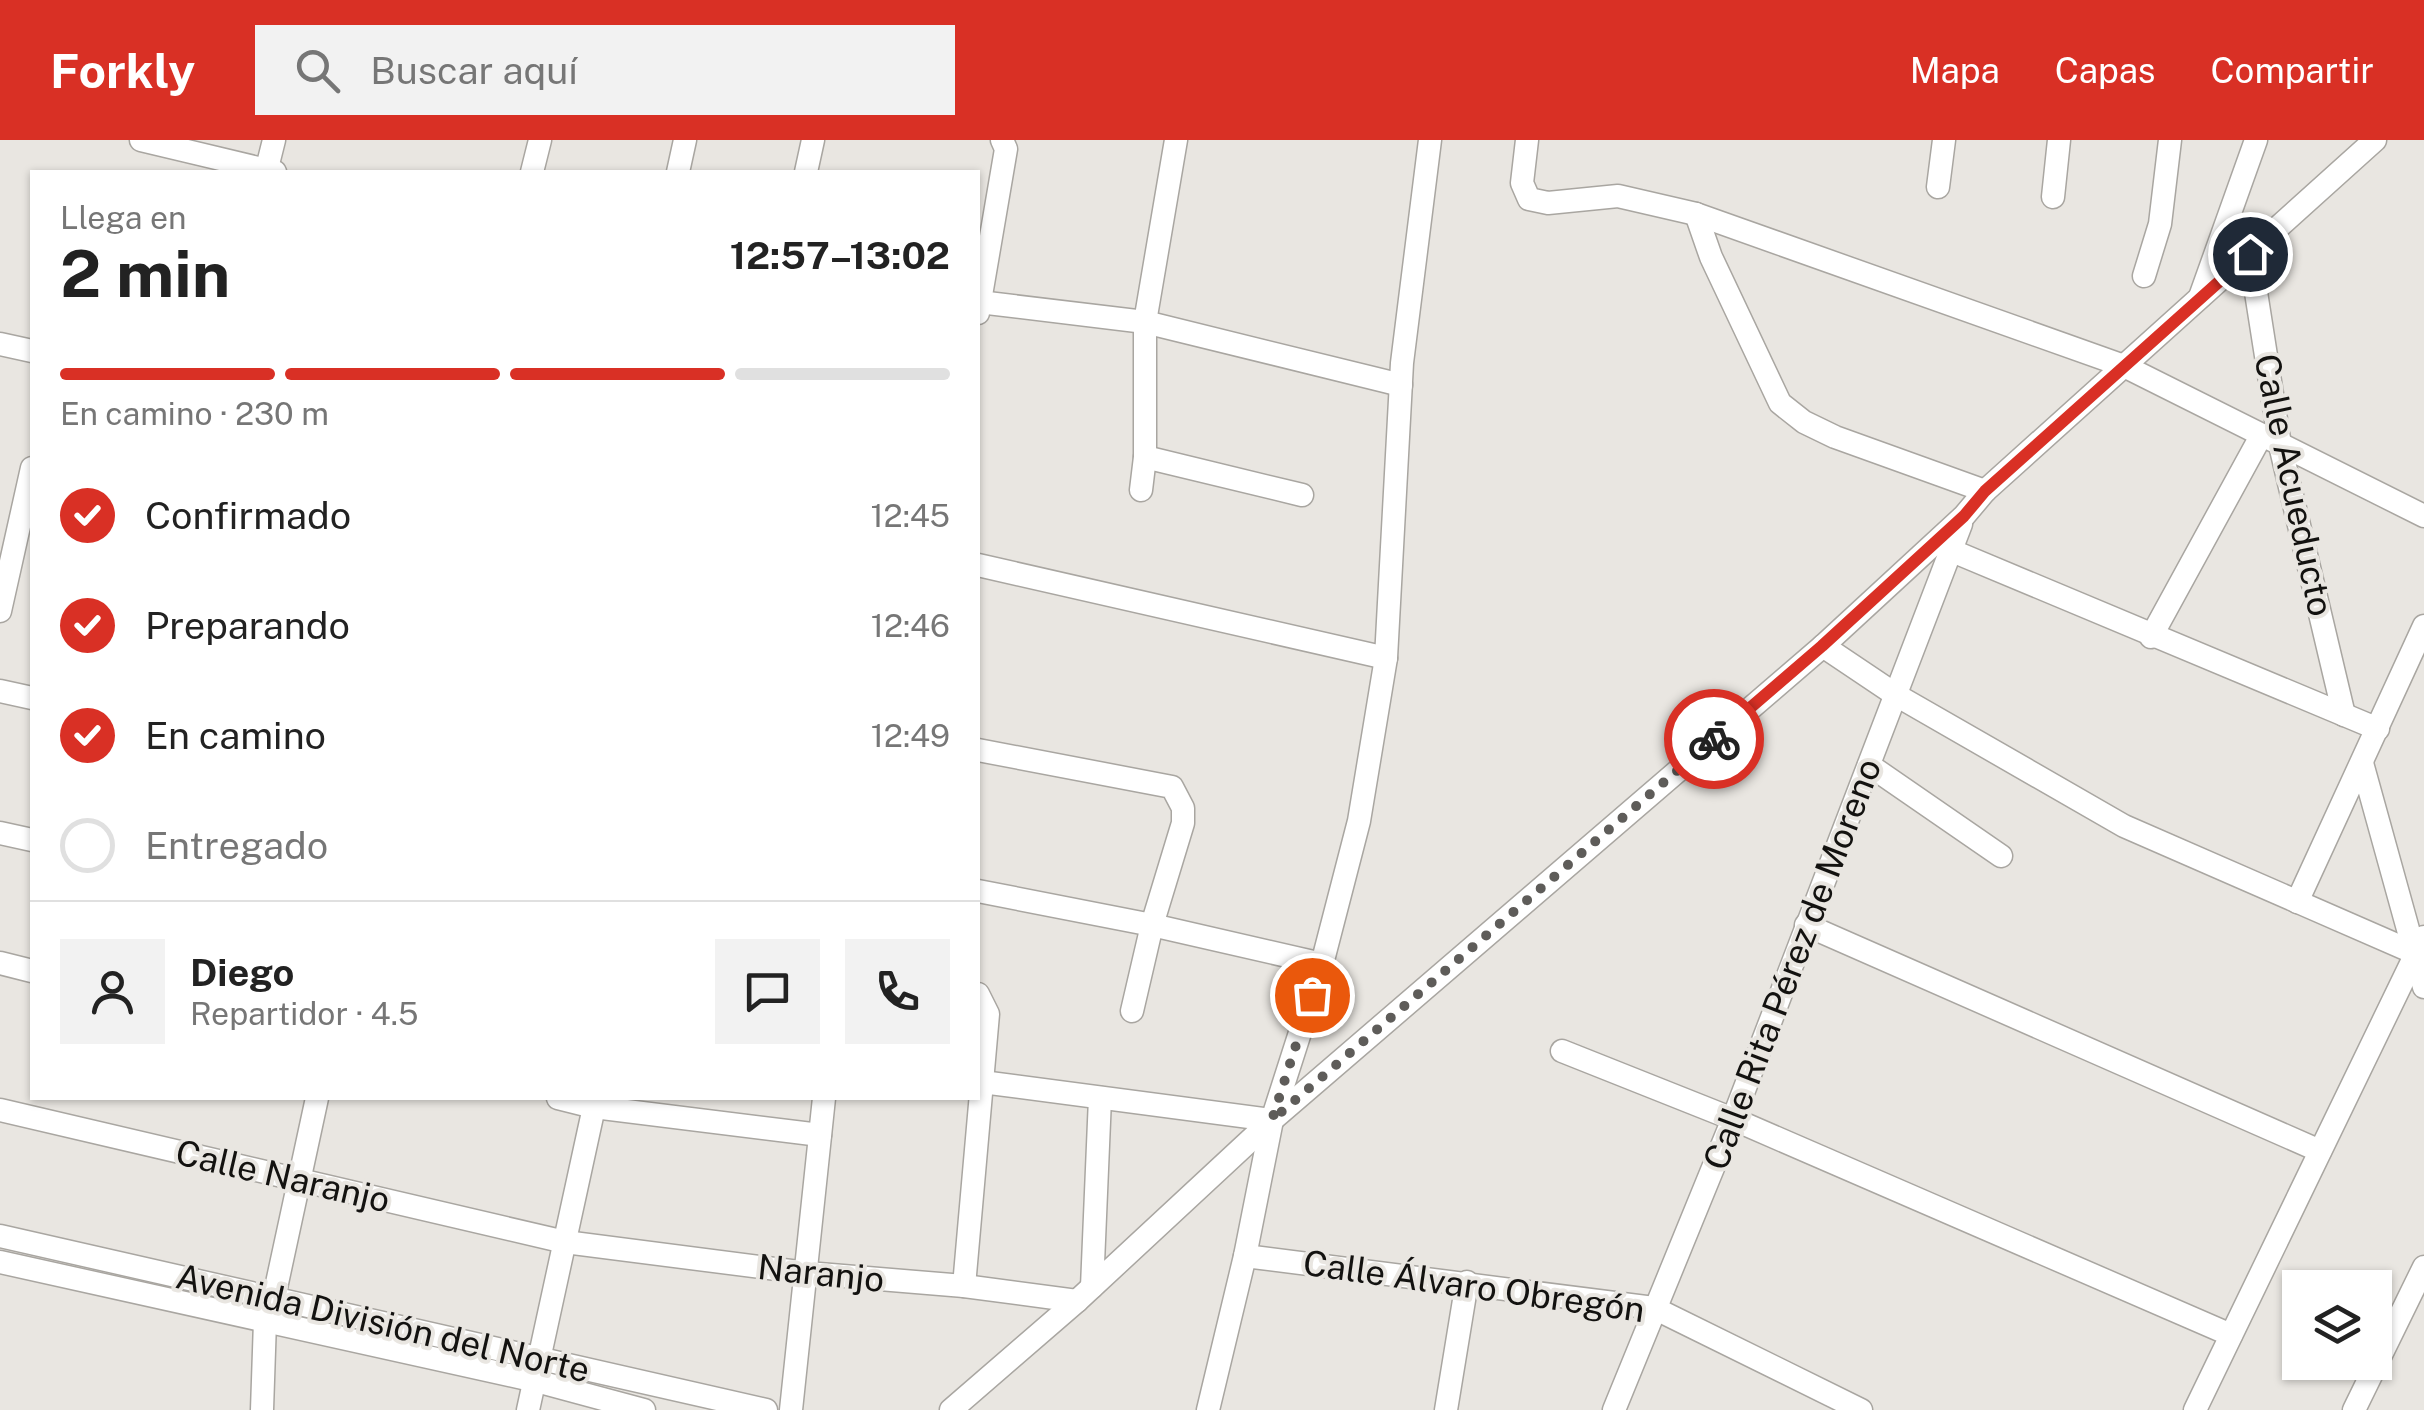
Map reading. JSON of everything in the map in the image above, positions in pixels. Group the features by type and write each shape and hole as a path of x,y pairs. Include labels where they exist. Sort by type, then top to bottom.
{"street":[{"path":"140,140 261,170"},
{"path":"269,170 274,140"},
{"path":"532,170 540,140"},
{"path":"678,170 686,140"},
{"path":"806,170 813,140"},
{"path":"980,296 1006,149 1002,140"},
{"path":"1141,490 1145,322 1176,140"},
{"path":"1208,1410 1272,1120 1322,964 1359,821 1386,658 1401,386 1430,140"},
{"path":"1528,140 1522,182 1528,199 1548,203 1618,196 1696,214 2124,366 2424,516"},
{"path":"1938,187 1944,140"},
{"path":"2052,197 2060,140"},
{"path":"2144,276 2160,224 2170,140"},
{"path":"2198,300 2256,140"},
{"path":"952,1410 1085,1294 1272,1120 1822,646 1964,516 1985,491 2375,140"},
{"path":"1696,214 1710,257 1780,403 1804,422 1835,437 1985,491"},
{"name":"Calle Acueducto","path":"2250,254 2271,441 2344,716"},
{"path":"980,307 1145,322 1401,386"},
{"path":"0,344 30,351"},
{"path":"2151,637 2271,441"},
{"path":"1144,457 1302,494"},
{"path":"0,611 30,477"},
{"name":"Calle Rita Pérez de Moreno","path":"1614,1410 1733,1119 1964,516"},
{"path":"1950,550 2378,729"},
{"path":"980,565 1386,658"},
{"path":"2297,902 2424,626"},
{"path":"1822,646 1896,695 2124,826 2297,902 2420,945"},
{"path":"0,691 30,698"},
{"path":"980,750 1172,786 1183,808 1183,823 1152,925 1132,1012"},
{"path":"2362,763 2420,945 2424,987"},
{"path":"1868,764 2001,856"},
{"path":"0,833 30,840"},
{"path":"980,894 1152,925 1322,964"},
{"path":"1806,925 2320,1151"},
{"path":"2195,1410 2420,945"},
{"path":"0,963 30,970"},
{"path":"964,1286 988,1014 980,998"},
{"path":"1562,1051 1733,1119 2231,1335"},
{"path":"982,1082 1272,1120"},
{"path":"1085,1294 1100,1098"},
{"path":"262,1410 266,1322 317,1100"},
{"path":"791,1410 824,1100"},
{"path":"528,1410 596,1102 820,1135"},
{"name":"Calle Naranjo","path":"0,1110 565,1242"},
{"name":"Avenida División del Norte","path":"0,1236 274,1297 537,1370 644,1410"},
{"name":"Naranjo","path":"565,1242 806,1273 1085,1294"},
{"name":"Calle Álvaro Obregón","path":"1245,1256 1654,1308 1861,1410"},
{"name":"Avenida División del Norte","path":"0,1262 266,1322 537,1370 682,1401 766,1410"},
{"path":"2354,1410 2424,1267"},
{"path":"1446,1410 1467,1282"}],"way so far":[{"path":"1312,995 1272,1120 1714,739"}],"route":[{"path":"1714,739 1822,646 1964,516 1985,491 2250,254"}]}
